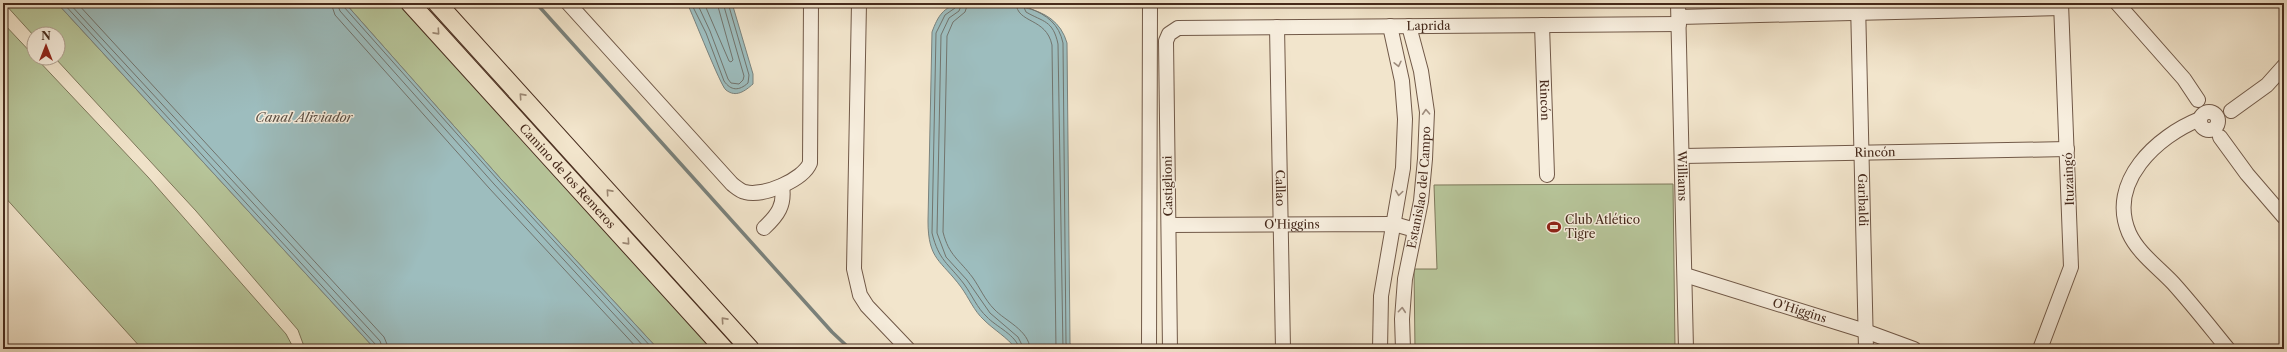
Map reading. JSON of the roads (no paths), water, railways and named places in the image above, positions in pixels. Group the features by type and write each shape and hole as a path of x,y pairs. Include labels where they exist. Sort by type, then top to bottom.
{"main road":[{"name":"Camino de los Remeros","path":"410,3 724,349"},
{"name":"Camino de los Remeros","path":"437,3 750,349"}],"street":[{"path":"568,3 732,184 739,190 753,193 782,186 802,175 810,163 811,3"},
{"path":"859,3 854,269 860,294 867,306 908,349"},
{"path":"1149,349 1150,3"},
{"path":"2117,3 2184,79 2211,122 2247,174 2284,217"},
{"name":"Laprida","path":"1178,28 1542,25 1679,15 1858,7 2061,6"},
{"name":"Ituzaingó","path":"2040,349 2071,267 2061,6"},
{"name":"Garibaldi","path":"1858,7 1866,349"},
{"name":"Williams","path":"1679,15 1686,349"},
{"name":"Rincón","path":"1542,25 1547,175"},
{"name":"Estanislao del Campo","path":"1380,349 1381,296 1403,168 1405,119 1402,81 1390,26"},
{"name":"Estanislao del Campo","path":"1403,349 1402,319 1405,279 1421,201 1425,159 1426,112 1421,71 1409,26"},
{"name":"Callao","path":"1277,27 1282,225 1283,349"},
{"name":"Castiglioni","path":"1170,349 1166,41 1169,34 1178,28"},
{"path":"2228,349 2186,297 2136,245 2125,222 2126,198 2136,168 2153,147 2184,126 2211,122 2231,111 2267,85 2284,66"},
{"name":"Rincón","path":"1683,156 2067,149"},
{"path":"764,228 780,211 783,202 782,186"},
{"name":"O'Higgins","path":"1169,225 1394,224 1415,230"},
{"name":"O'Higgins","path":"1685,275 1865,331 1914,349"}],"water":[{"name":"Canal Aliviador","path":"57,3 345,3 500,178 658,349 375,349"},
{"path":"687,3 732,3 753,74 753,84 747,89 740,93 733,93 726,90 723,86"},
{"path":"961,3 1009,5 1039,12 1051,19 1061,29 1067,43 1070,343 1072,349 1016,349 977,313 961,287 937,258 930,244 928,221 932,32 939,17 945,10"}],"waterway":[{"path":"536,3 832,332 850,349"}],"place":[{"name":"Club Atlético Tigre","path":"1554,227"}]}
